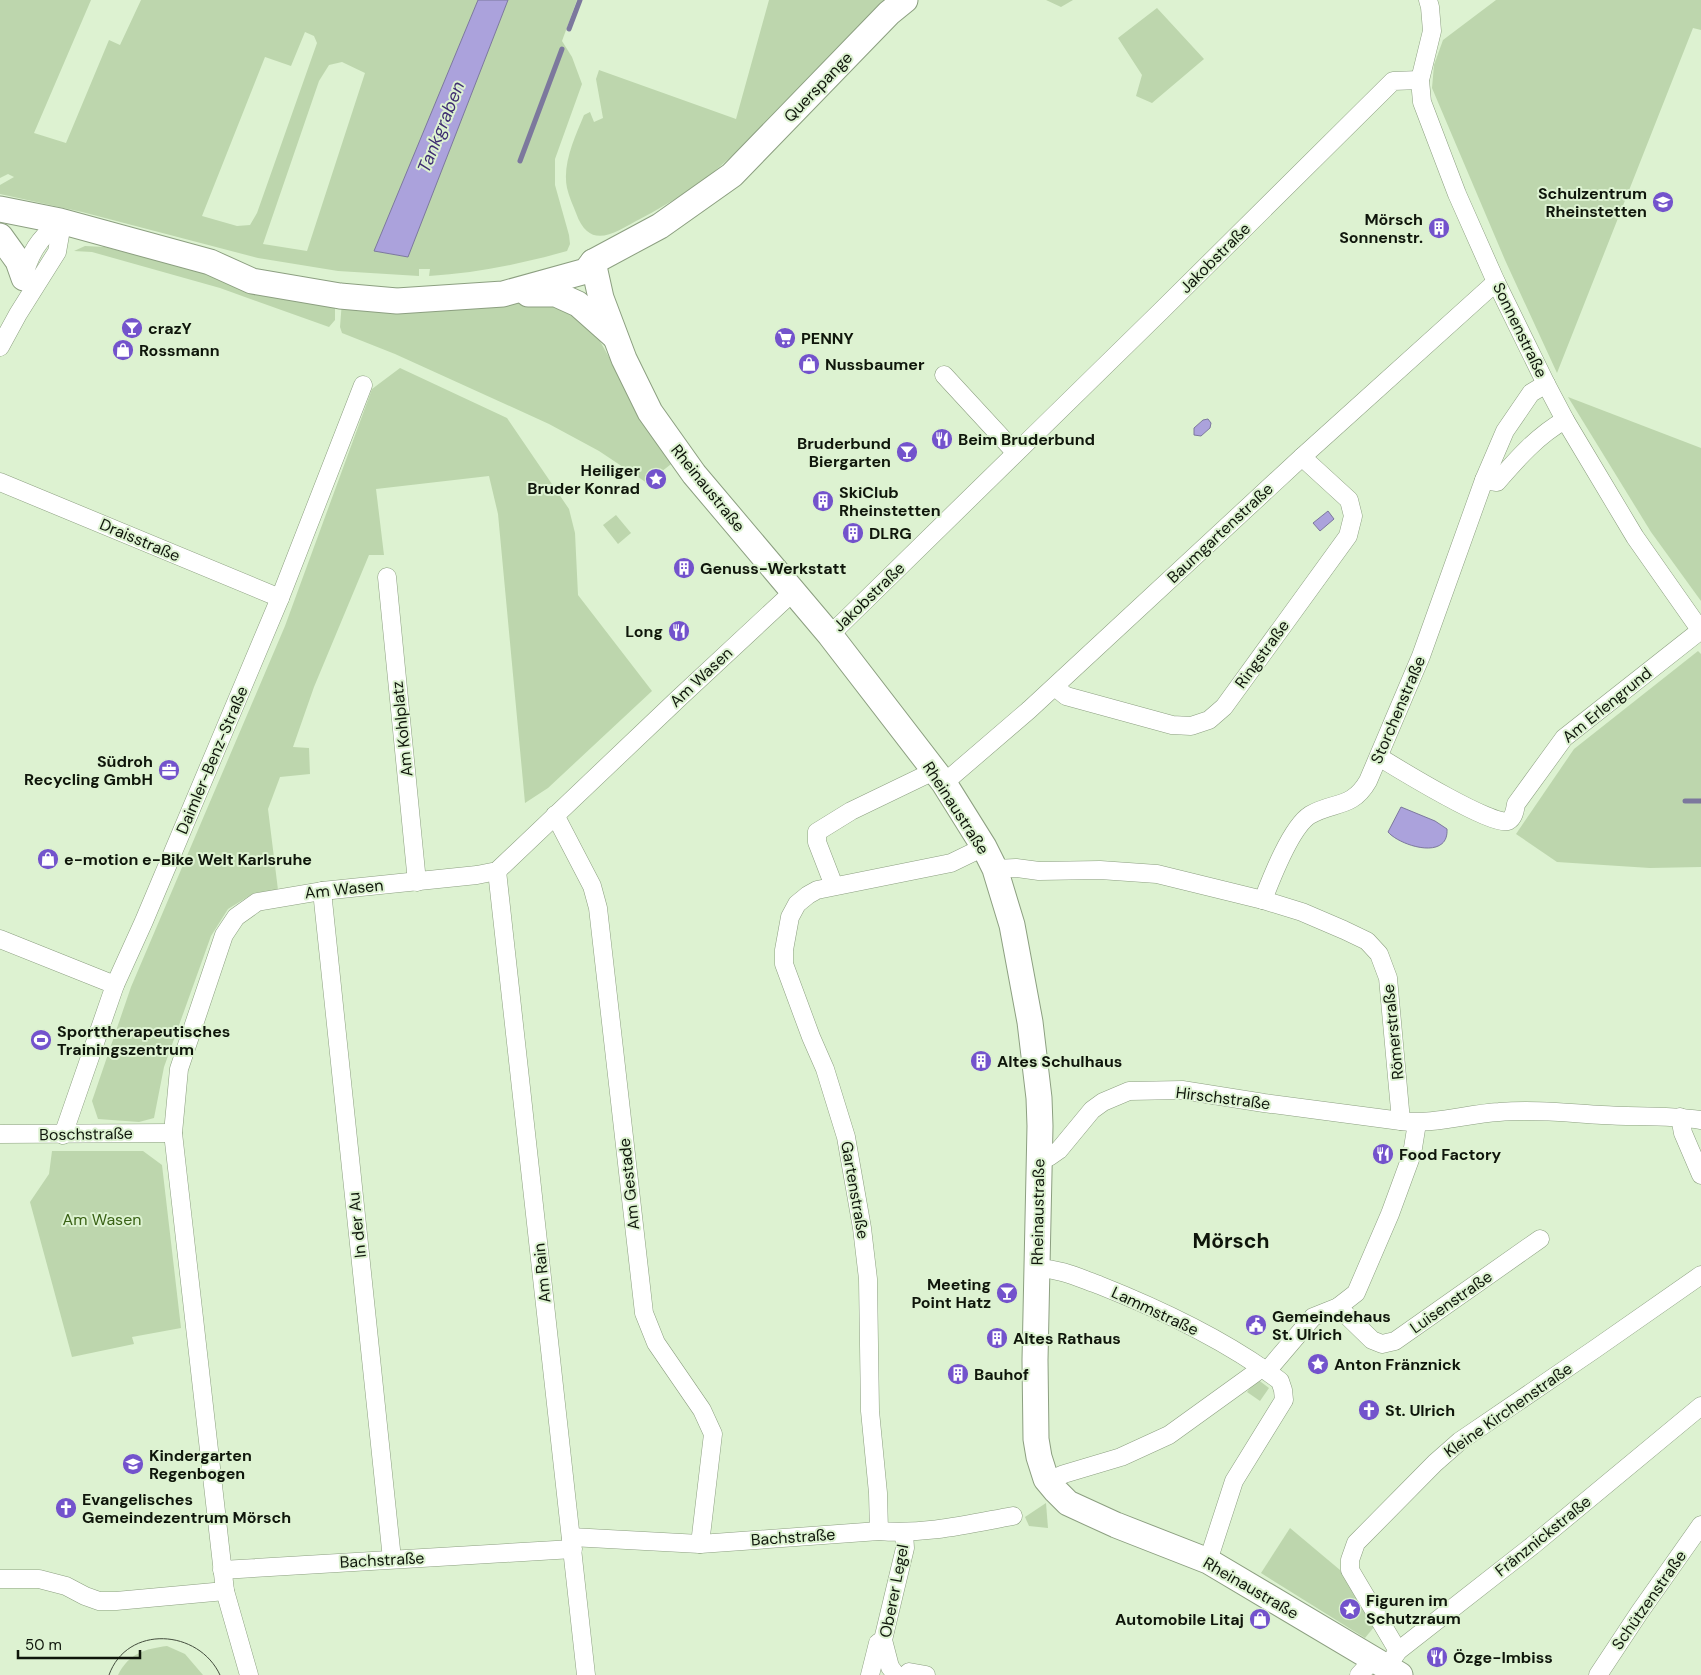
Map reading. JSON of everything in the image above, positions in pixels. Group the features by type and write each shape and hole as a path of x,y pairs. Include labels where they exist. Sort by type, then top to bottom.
{"street":[{"name":"Querspange","path":"506,293 586,271 593,262 660,226 732,175 883,19 905,0"},
{"name":"Sonnenstraße","path":"1428,0 1432,31 1420,80 1422,102 1457,194 1496,282 1565,420 1635,537 1701,630"},
{"name":"Jakobstraße","path":"830,635 1393,81 1420,80"},
{"path":"0,209 60,221 210,262 252,281 340,296 397,301 506,293 556,294 578,304 617,339"},
{"path":"18,314 24,278 36,245 60,221"},
{"path":"0,347 18,314 57,252 60,221"},
{"path":"0,236 18,261 24,278"},
{"path":"210,262 253,266 341,281 400,286 454,285 501,279 568,260 593,262"},
{"name":"Rheinaustraße","path":"593,262 601,298 650,412 700,481 830,635 939,777 990,858 1012,924 1030,1022 1038,1098 1036,1439 1038,1457 1048,1481 1068,1503 1085,1512 1208,1561 1384,1666"},
{"name":"Baumgartenstraße","path":"939,777 1055,687 1302,457 1496,282"},
{"path":"944,375 1015,452"},
{"name":"Storchenstraße","path":"1263,900 1274,871 1302,822 1309,816 1344,804 1356,797 1368,781 1421,656 1484,480 1505,431 1532,393 1546,384"},
{"name":"Daimler-Benz-Straße","path":"63,1135 115,984 144,920 280,598 363,385"},
{"path":"1484,480 1497,482 1512,464 1550,428 1565,420"},
{"name":"Ringstraße","path":"1055,687 1066,696 1172,725 1191,726 1210,720 1224,707 1348,536 1353,516 1349,500 1302,457"},
{"name":"Draisstraße","path":"0,482 280,598"},
{"name":"Am Kohlplatz","path":"387,577 417,882"},
{"name":"Am Wasen","path":"249,1675 224,1591 173,1133 179,1069 224,935 236,917 257,902 322,891 417,882 497,871 794,591"},
{"name":"Am Erlengrund","path":"1379,757 1457,802 1499,822 1508,821 1513,816 1516,804 1564,738 1701,630"},
{"path":"834,886 817,842 817,832 851,812 939,777"},
{"name":"Am Gestade","path":"556,815 592,886 598,908 644,1313 656,1343 702,1410 712,1434 700,1544"},
{"name":"Römerstraße","path":"990,858 1157,874 1263,900 1302,912 1344,930 1367,941 1379,954 1388,978 1412,1154 1390,1214 1356,1293 1338,1307 1313,1317 1264,1369"},
{"name":"Gartenstraße","path":"879,1531 878,1492 870,1411 868,1279 862,1228 846,1137 825,1069 784,964 786,933 790,918 797,904 817,890 951,863 990,858"},
{"name":"Am Rain","path":"497,871 586,1675"},
{"name":"In der Au","path":"322,891 392,1559"},
{"path":"0,939 115,984"},
{"name":"Hirschstraße","path":"1039,1156 1049,1157 1059,1150 1092,1110 1103,1102 1129,1092 1182,1090 1409,1122"},
{"path":"1409,1122 1500,1112 1555,1112 1680,1117 1701,1120"},
{"path":"1680,1117 1683,1133 1701,1175"},
{"name":"Boschstraße","path":"0,1134 173,1133"},
{"name":"Luisenstraße","path":"1338,1307 1372,1340 1382,1344 1394,1341 1540,1239"},
{"name":"Lammstraße","path":"1037,1268 1055,1269 1135,1299 1217,1340 1280,1381 1284,1400 1234,1481 1208,1561"},
{"name":"Kleine Kirchenstraße","path":"1384,1666 1350,1570 1350,1560 1356,1543 1435,1463 1460,1441 1595,1350 1701,1275"},
{"path":"1048,1481 1064,1474 1121,1457 1169,1436 1255,1373 1264,1369"},
{"name":"Fränznickstraße","path":"1384,1666 1701,1406"},
{"name":"Bachstraße","path":"222,1570 392,1559 572,1543 700,1544 879,1531 904,1533 960,1527 1013,1516"},
{"name":"Schützenstraße","path":"1598,1675 1701,1525"},
{"name":"Oberer Legel","path":"896,1675 890,1667 883,1640 905,1548 904,1533"},
{"path":"0,1578 39,1579 66,1586 99,1601 224,1591"},
{"path":"870,1675 878,1643 883,1640"},
{"path":"906,1675 909,1672 926,1675"}],"green space":[{"path":"0,0 91,0 34,133 66,143 109,40 120,45 141,0 478,0 375,251 407,257 508,0 577,0 562,41 572,57 582,84 555,159 555,185 569,235 570,244 567,251 498,267 447,275 429,276 430,269 419,269 419,276 338,271 258,258 82,212 0,194 0,185 14,177 8,174 0,178","holes":["305,32 314,36 317,43 257,213 250,225 237,226 202,216 265,57 291,66","342,62 365,73 307,251 263,244 319,81 329,65"]},
{"path":"769,0 885,0 767,123 695,186 651,213 612,233 604,236 588,232 582,225 570,198 567,188 566,170 570,151 584,115 590,112 594,122 603,118 596,79 599,70 736,119"},
{"path":"1046,0 1073,0 1061,7"},
{"path":"1496,0 1701,0 1701,30 1693,28 1557,373 1505,260 1432,88 1434,65 1443,40"},
{"path":"1157,8 1204,59 1152,103 1136,96 1142,75 1118,38"},
{"path":"85,246 105,247 260,287 335,300 335,320 329,327 220,288 92,252 74,251"},
{"path":"342,301 539,301 567,305 596,334 629,393 675,461 647,483 599,451 549,424 395,354 342,333 340,327"},
{"path":"400,368 507,418 569,509 575,533 578,595 652,691 548,788 525,803 498,514 489,476 376,489 384,555 369,555 314,687 293,747 309,748 310,774 280,777 268,809 278,890 254,893 228,909 211,936 164,1067 154,1118 139,1122 98,1119 92,1101 131,987 285,626 372,389"},
{"path":"1568,397 1701,448 1701,601 1651,532"},
{"path":"616,515 631,533 618,544 603,525"},
{"path":"1698,651 1701,654 1701,867 1650,868 1557,862 1516,834 1574,749"},
{"name":"Am Wasen","path":"52,1151 143,1151 162,1165 181,1328 132,1337 134,1344 72,1357 30,1202 49,1174"},
{"path":"1257,1379 1269,1388 1260,1401 1247,1392"},
{"path":"1046,1503 1048,1528 1029,1526 1025,1517"},
{"path":"1290,1528 1340,1570 1374,1627 1365,1638 1261,1573"},
{"path":"167,1646 185,1654 203,1675 118,1675 127,1662 138,1653"}],"water":[{"name":"Tankgraben","path":"478,0 508,0 408,257 374,251"},
{"path":"1208,419 1211,423 1210,428 1201,436 1194,435 1194,428 1203,420"},
{"path":"1328,511 1334,519 1320,531 1313,523"},
{"path":"1401,807 1435,821 1447,829 1446,839 1440,845 1432,848 1423,848 1412,846 1394,837 1388,832"}],"waterway":[{"path":"569,29 580,0"},
{"path":"520,161 562,49"},
{"path":"1685,801 1701,801"}],"tram line":[{"path":"109,1675 118,1658 131,1647 146,1640 163,1639 180,1641 196,1648 210,1660 220,1675"}],"place":[{"name":"Schulzentrum Rheinstetten","path":"1663,202"},
{"name":"Mörsch Sonnenstr.","path":"1439,228"},
{"name":"crazY","path":"132,328"},
{"name":"PENNY","path":"785,338"},
{"name":"Rossmann","path":"123,350"},
{"name":"Nussbaumer","path":"809,364"},
{"name":"Beim Bruderbund","path":"942,439"},
{"name":"Bruderbund Biergarten","path":"907,452"},
{"name":"Heiliger Bruder Konrad","path":"656,479"},
{"name":"SkiClub Rheinstetten","path":"823,501"},
{"name":"DLRG","path":"853,533"},
{"name":"Genuss-Werkstatt","path":"684,568"},
{"name":"Long","path":"679,631"},
{"name":"Südroh Recycling GmbH","path":"169,770"},
{"name":"e-motion e-Bike Welt Karlsruhe","path":"48,859"},
{"name":"Sporttherapeutisches Trainingszentrum","path":"41,1040"},
{"name":"Altes Schulhaus","path":"981,1061"},
{"name":"Food Factory","path":"1383,1154"},
{"name":"Meeting Point Hatz","path":"1007,1293"},
{"name":"Gemeindehaus St. Ulrich","path":"1256,1325"},
{"name":"Altes Rathaus","path":"997,1338"},
{"name":"Anton Fränznick","path":"1318,1364"},
{"name":"Bauhof","path":"958,1374"},
{"name":"St. Ulrich","path":"1369,1410"},
{"name":"Kindergarten Regenbogen","path":"133,1464"},
{"name":"Evangelisches Gemeindezentrum Mörsch","path":"66,1508"},
{"name":"Figuren im Schutzraum","path":"1350,1609"},
{"name":"Automobile Litaj","path":"1260,1619"},
{"name":"Özge-Imbiss","path":"1437,1657"}],"district":[{"name":"Mörsch","path":"1231,1241"}]}
